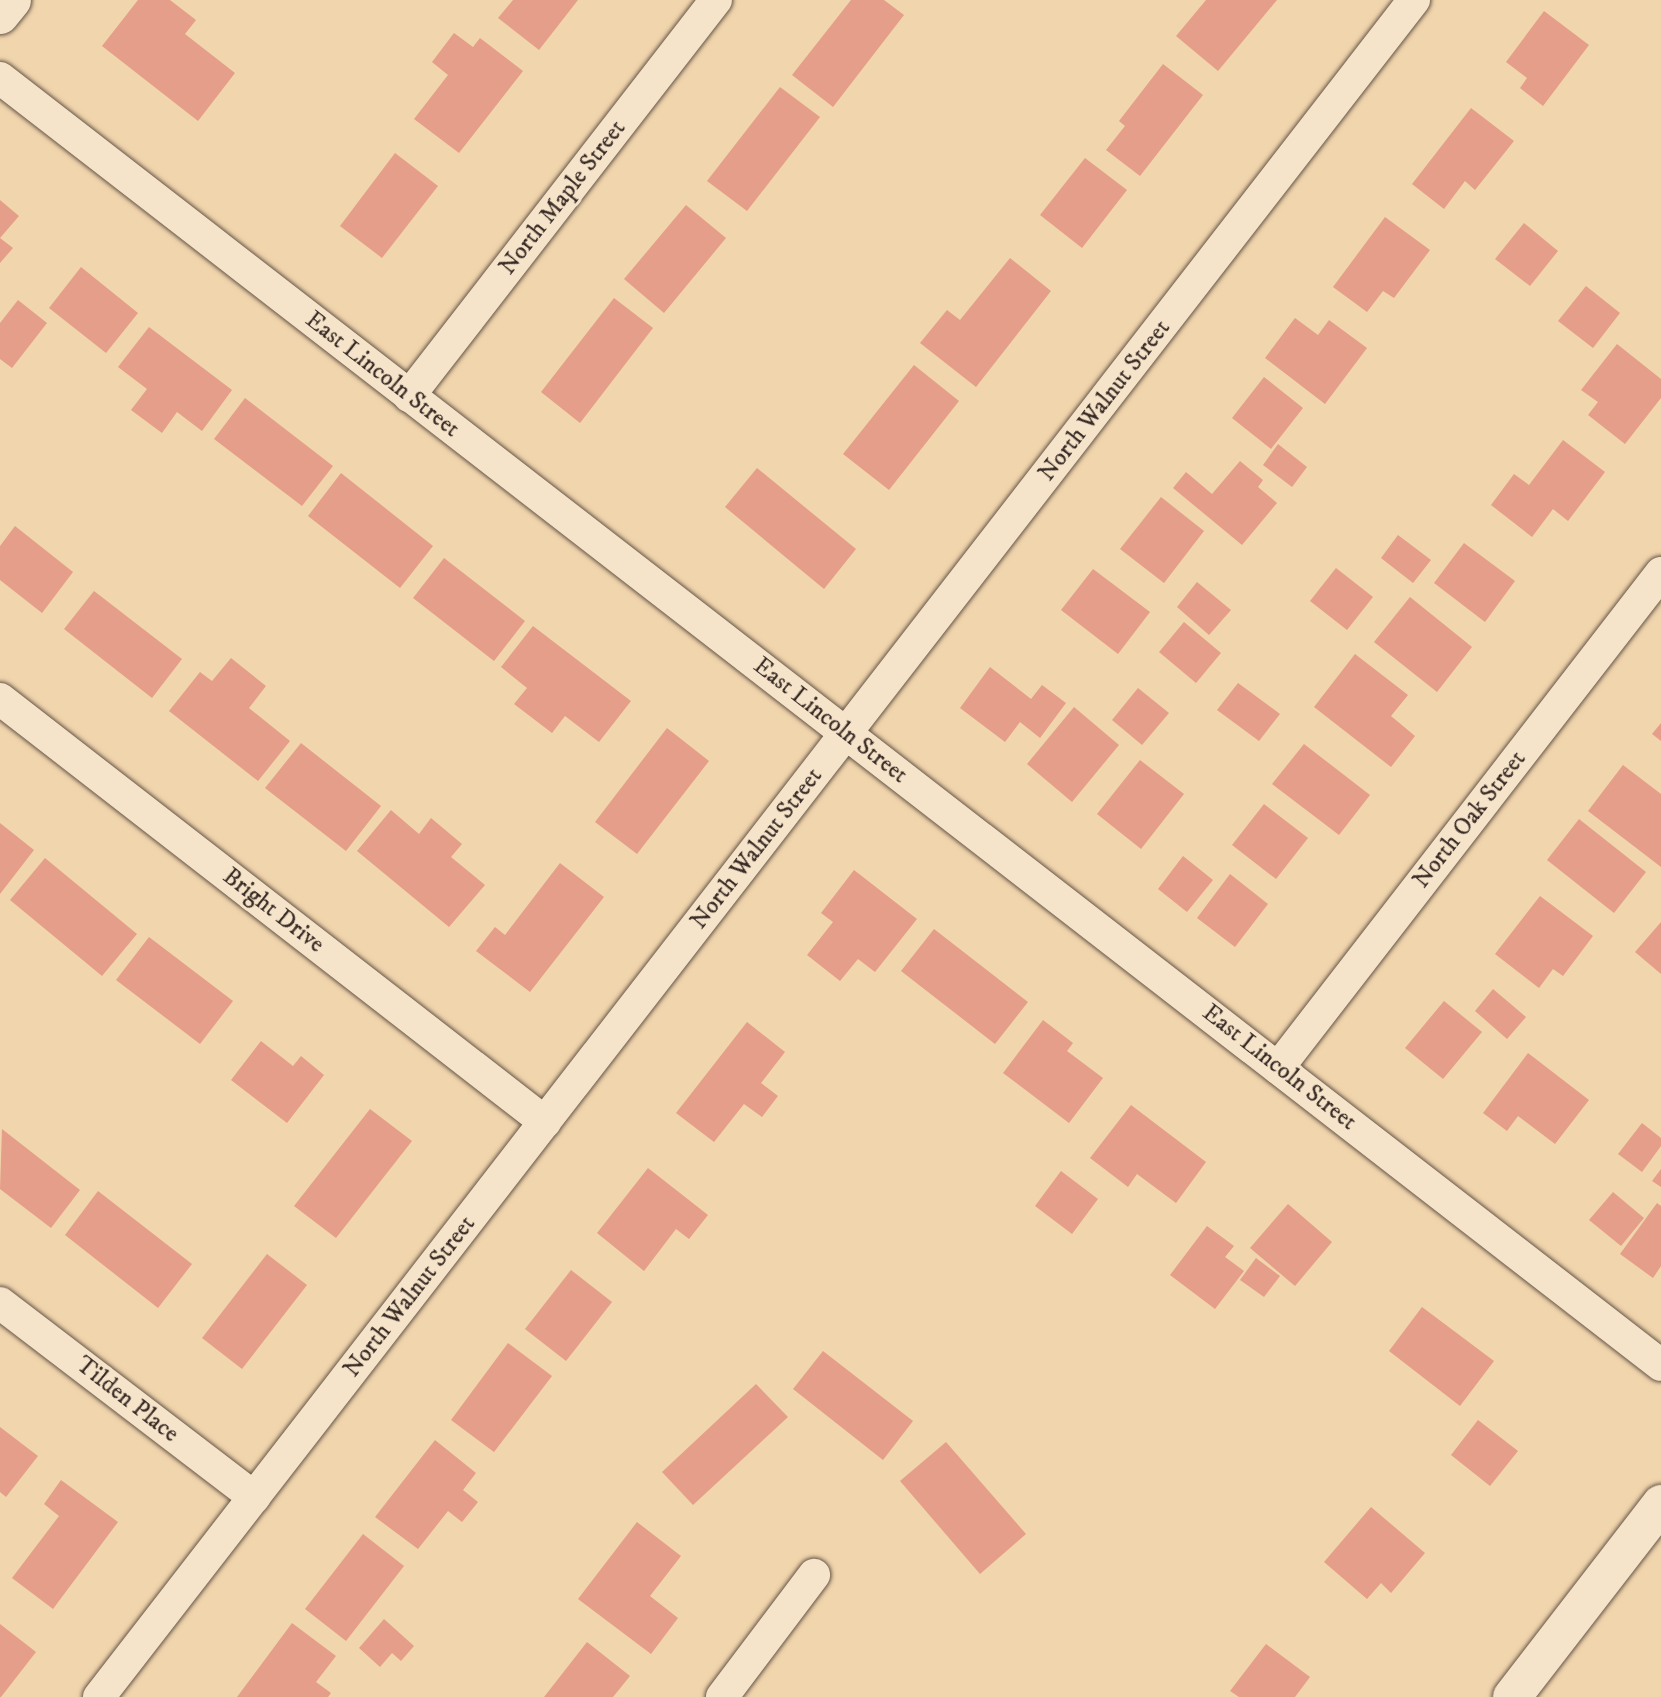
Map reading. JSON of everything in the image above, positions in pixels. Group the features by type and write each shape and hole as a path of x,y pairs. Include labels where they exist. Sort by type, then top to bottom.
{"main road":[{"path":"0,15 12,0"},
{"path":"1512,1697 1661,1504"}],"street":[{"name":"North Maple Street","path":"409,396 716,0"},
{"name":"North Walnut Street","path":"99,1697 1414,0"},
{"name":"East Lincoln Street","path":"0,78 1661,1365"},
{"name":"North Oak Street","path":"1278,1068 1661,573"},
{"name":"Bright Drive","path":"0,699 545,1122"},
{"name":"Tilden Place","path":"0,1303 254,1497"},
{"path":"722,1697 814,1575"}],"building":[{"path":"138,0 170,0 196,20 185,34 235,73 198,121 102,46"},
{"path":"513,0 578,0 539,50 498,18"},
{"path":"851,0 884,0 904,15 833,107 792,75"},
{"path":"1206,0 1277,0 1218,71 1176,36"},
{"path":"1544,11 1589,45 1543,106 1520,88 1527,78 1506,62"},
{"path":"454,33 473,47 480,38 523,71 459,153 414,119 448,75 432,62"},
{"path":"1163,64 1203,95 1140,176 1106,150 1125,126 1119,121"},
{"path":"780,87 820,117 747,211 707,181"},
{"path":"1471,108 1514,141 1475,190 1465,181 1444,209 1412,184"},
{"path":"395,153 438,186 382,258 340,226"},
{"path":"1085,158 1127,190 1082,248 1040,215"},
{"path":"0,200 19,216 0,238"},
{"path":"686,205 726,238 664,313 624,279"},
{"path":"1385,217 1430,250 1394,298 1383,291 1367,312 1333,287"},
{"path":"1524,223 1558,251 1530,286 1495,259"},
{"path":"0,238 13,248 0,263"},
{"path":"1010,258 1051,291 976,387 920,343 947,310 960,320"},
{"path":"81,267 138,313 106,353 49,308"},
{"path":"1586,286 1620,313 1593,348 1558,321"},
{"path":"614,298 653,328 580,423 541,392"},
{"path":"18,300 47,323 12,368 0,359 0,323"},
{"path":"1295,318 1318,335 1329,320 1367,348 1325,404 1265,358"},
{"path":"149,327 232,390 202,431 177,412 162,433 131,410 147,389 118,367"},
{"path":"1617,344 1661,379 1661,398 1625,444 1588,415 1598,402 1581,390"},
{"path":"914,365 959,401 889,490 843,454"},
{"path":"1264,377 1303,408 1271,449 1232,418"},
{"path":"245,398 333,466 302,506 214,439"},
{"path":"1563,440 1605,472 1568,521 1553,509 1532,537 1491,505 1514,474 1529,485"},
{"path":"1278,444 1307,467 1292,487 1263,465"},
{"path":"1240,461 1263,480 1258,487 1277,503 1242,545 1173,488 1186,472 1212,494"},
{"path":"757,468 856,549 824,589 725,507"},
{"path":"341,473 433,546 400,588 308,516"},
{"path":"1161,497 1204,531 1164,583 1120,549"},
{"path":"15,526 73,572 42,613 0,580 0,546"},
{"path":"1398,535 1431,560 1413,583 1381,558"},
{"path":"1464,543 1515,581 1485,622 1434,583"},
{"path":"444,558 525,621 494,661 413,598"},
{"path":"1336,568 1373,597 1347,630 1310,601"},
{"path":"1093,569 1150,612 1118,654 1061,610"},
{"path":"1197,582 1231,610 1209,635 1177,607"},
{"path":"94,591 182,659 152,698 64,629"},
{"path":"1410,597 1472,647 1437,692 1374,642"},
{"path":"1184,622 1221,653 1196,683 1159,652"},
{"path":"533,626 631,701 599,742 565,716 552,733 514,704 527,688 501,667"},
{"path":"1355,654 1408,695 1391,716 1415,736 1391,767 1314,707"},
{"path":"231,658 266,686 249,708 290,741 258,781 169,711 200,672 212,681"},
{"path":"990,667 1031,699 1042,685 1066,703 1040,738 1020,722 1005,742 960,708"},
{"path":"1238,683 1280,714 1259,741 1217,710"},
{"path":"1138,688 1169,713 1142,745 1112,720"},
{"path":"1074,707 1119,745 1072,802 1027,764"},
{"path":"1661,723 1661,741 1652,734"},
{"path":"667,728 709,761 637,854 595,822"},
{"path":"301,743 381,806 346,851 265,788"},
{"path":"1304,744 1370,795 1339,835 1272,784"},
{"path":"1140,760 1184,794 1141,849 1097,814"},
{"path":"1623,765 1661,794 1661,867 1588,811"},
{"path":"1264,804 1308,838 1276,879 1232,845"},
{"path":"391,810 419,834 431,818 462,844 451,857 485,885 449,927 357,851"},
{"path":"1579,819 1646,872 1614,913 1547,860"},
{"path":"0,823 34,850 0,894"},
{"path":"1183,856 1213,880 1187,912 1158,889"},
{"path":"45,858 137,934 102,976 10,900"},
{"path":"560,863 604,897 530,992 476,951 495,927 505,935"},
{"path":"854,870 917,919 875,972 858,959 840,981 807,955 833,922 821,913"},
{"path":"1230,874 1268,904 1235,947 1197,918"},
{"path":"1540,896 1593,936 1563,976 1553,969 1539,988 1495,954"},
{"path":"1661,922 1661,974 1635,952"},
{"path":"934,929 1028,1002 995,1044 901,971"},
{"path":"149,937 233,1001 200,1044 116,980"},
{"path":"1493,989 1526,1017 1507,1039 1475,1011"},
{"path":"1444,1001 1482,1032 1443,1079 1405,1048"},
{"path":"1043,1020 1073,1043 1067,1051 1103,1078 1069,1123 1003,1073"},
{"path":"747,1022 785,1052 761,1083 778,1096 762,1117 744,1104 714,1142 676,1113"},
{"path":"261,1041 293,1066 301,1056 324,1075 287,1123 231,1080"},
{"path":"1528,1053 1589,1100 1555,1144 1518,1116 1507,1131 1483,1113"},
{"path":"1131,1105 1206,1162 1176,1203 1137,1174 1128,1187 1090,1158"},
{"path":"370,1109 412,1141 336,1238 294,1206"},
{"path":"1642,1123 1661,1138 1661,1146 1642,1172 1618,1154"},
{"path":"2,1129 80,1190 51,1228 0,1189"},
{"path":"648,1168 708,1215 689,1239 676,1229 644,1271 597,1233"},
{"path":"1661,1169 1661,1187 1652,1181"},
{"path":"1061,1171 1098,1199 1072,1234 1035,1206"},
{"path":"98,1191 192,1264 158,1308 65,1235"},
{"path":"1613,1192 1644,1218 1621,1246 1589,1220"},
{"path":"1657,1203 1661,1206 1661,1266 1653,1278 1620,1254"},
{"path":"1288,1204 1332,1242 1295,1286 1250,1248"},
{"path":"1207,1226 1234,1246 1225,1257 1244,1271 1215,1309 1170,1275"},
{"path":"267,1254 307,1285 242,1369 202,1338"},
{"path":"1256,1258 1280,1276 1264,1297 1240,1280"},
{"path":"571,1270 612,1302 566,1361 525,1329"},
{"path":"1422,1307 1494,1361 1460,1406 1389,1351"},
{"path":"508,1343 552,1376 494,1452 451,1420"},
{"path":"823,1351 913,1421 883,1460 793,1389"},
{"path":"756,1384 788,1417 693,1505 662,1472"},
{"path":"1478,1420 1518,1451 1490,1486 1451,1455"},
{"path":"0,1427 38,1456 6,1497 0,1492"},
{"path":"435,1440 476,1473 463,1490 478,1502 462,1522 448,1511 418,1549 375,1517"},
{"path":"946,1442 1026,1534 980,1574 900,1481"},
{"path":"61,1480 118,1522 53,1609 12,1578 59,1516 44,1504"},
{"path":"1371,1507 1425,1553 1391,1593 1381,1583 1367,1599 1324,1562"},
{"path":"637,1522 681,1556 650,1596 678,1618 651,1654 578,1599"},
{"path":"363,1534 404,1566 346,1641 305,1609"},
{"path":"384,1619 414,1646 401,1661 392,1653 380,1667 359,1648"},
{"path":"292,1623 336,1656 316,1682 331,1693 328,1697 237,1697"},
{"path":"0,1624 36,1652 1,1697 0,1697"},
{"path":"587,1642 630,1676 613,1697 544,1697"},
{"path":"1266,1644 1310,1677 1295,1697 1239,1697 1230,1691"}]}
